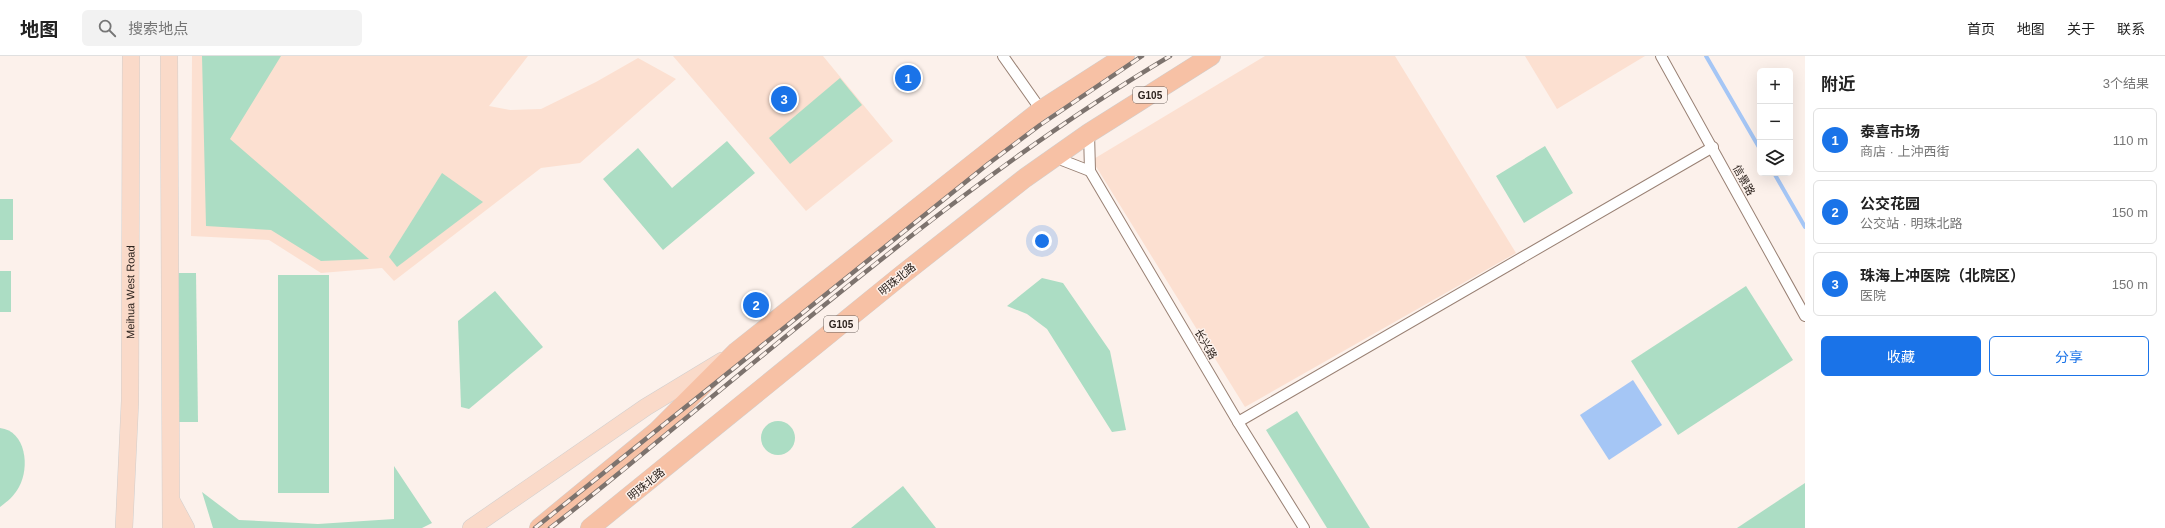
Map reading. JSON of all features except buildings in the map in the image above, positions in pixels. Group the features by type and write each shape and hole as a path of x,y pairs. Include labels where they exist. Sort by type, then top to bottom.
{"highway":[{"path":"539,528 657,431 736,352 1041,110 1125,56"},
{"name":"明珠北路","path":"594,526 903,274 1054,157 1211,56"}],"main road":[{"name":"Meihua West Road","path":"124,528 130,401 131,56"},
{"path":"169,56 171,528"},
{"path":"471,528 646,407 736,352"},
{"path":"171,500 186,528"}],"street":[{"path":"1003,56 1041,110"},
{"name":"信景路","path":"1661,56 1713,147 1805,316"},
{"name":"长兴路","path":"1089,134 1090,171 1238,422 1304,528"},
{"path":"1238,422 1713,147"},
{"path":"1054,157 1090,171"}],"shaded area":[{"path":"192,56 528,56 489,106 510,110 541,109 596,82 638,58 676,79 580,163 541,168 394,281 382,268 321,273 269,240 191,236"},
{"path":"673,56 823,56 893,141 806,211"},
{"path":"1265,56 1395,56 1516,253 1245,407 1092,160"},
{"path":"1525,56 1645,56 1557,109"}],"green space":[{"path":"202,56 281,56 230,139 369,259 321,261 271,230 206,226"},
{"path":"840,78 862,105 790,164 769,138"},
{"path":"727,141 755,173 663,250 603,179 638,148 672,188"},
{"path":"1545,146 1573,193 1524,223 1496,176"},
{"path":"442,173 483,202 397,267 389,257"},
{"path":"0,199 13,199 13,240 0,240"},
{"path":"0,271 11,271 11,312 0,312"},
{"path":"177,273 196,273 198,422 179,422"},
{"path":"278,275 329,275 329,493 278,493"},
{"path":"1042,278 1063,283 1110,351 1126,430 1112,432 1047,329 1027,314 1007,306"},
{"path":"1746,286 1793,360 1678,435 1631,361"},
{"path":"495,291 543,347 469,409 461,407 458,321"},
{"path":"1297,411 1370,528 1327,528 1266,430"},
{"path":"781,421 788,423 793,428 795,438 793,448 788,453 775,455 768,453 763,448 761,435 763,428 768,423"},
{"path":"0,428 9,431 15,436 20,443 25,460 19,487 11,498 0,507"},
{"path":"394,466 432,523 422,528 213,528 202,492 239,520 318,524 394,519"},
{"path":"1805,483 1805,528 1737,528"},
{"path":"903,486 936,528 851,528"}],"water":[{"path":"1633,380 1662,425 1609,460 1580,415"}],"waterway":[{"path":"1706,56 1757,144"},
{"path":"1776,176 1805,227"}],"railway":[{"path":"535,528 988,164 1040,125 1142,56"},
{"path":"550,528 851,283 975,187 1103,97 1170,56"}],"place":[{"name":"泰喜市场","path":"908,78"},
{"name":"珠海上冲医院（北院区）","path":"784,99"},
{"name":"公交花园","path":"756,305"}]}
